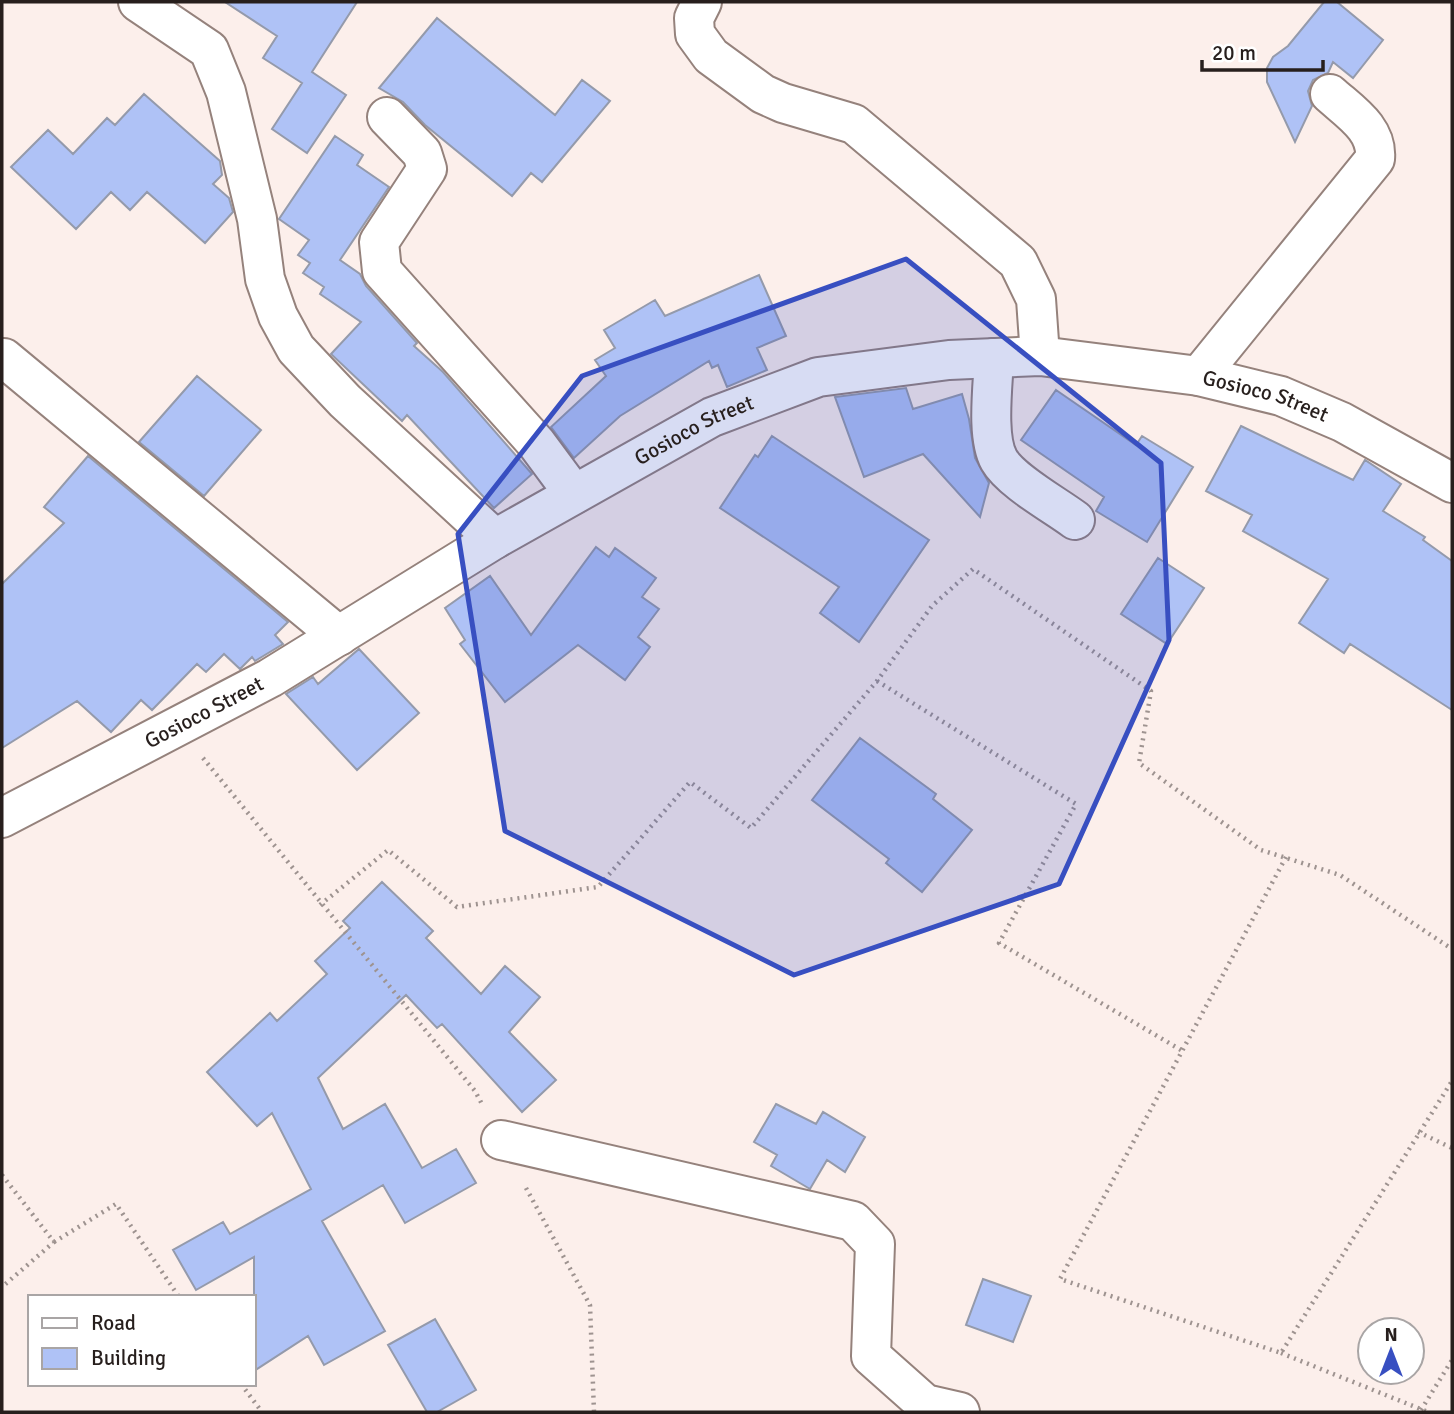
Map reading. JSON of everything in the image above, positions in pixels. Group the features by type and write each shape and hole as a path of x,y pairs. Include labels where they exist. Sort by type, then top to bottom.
{"street":[{"path":"138,2 209,50 226,92 257,219 265,279 278,316 296,349 345,401 495,539"},
{"path":"702,2 694,18 695,34 711,56 763,94 783,103 854,124 1018,262 1036,299 1040,356"},
{"path":"1199,376 1375,159 1377,147 1365,125 1330,94"},
{"path":"387,117 422,153 427,169 379,242 382,271 537,444 573,494"},
{"name":"Gosioco Street","path":"2,818 270,677 495,539 712,417 774,391 818,377 899,366 1040,356 1199,376 1281,396 1342,422 1452,483"},
{"path":"4,358 339,636"},
{"path":"993,358 993,437 999,460 1010,473 1075,520"},
{"path":"501,1140 853,1221 875,1244 872,1356 925,1404 960,1412"}],"path":[{"path":"320,905 388,850 457,906 598,887 690,782 751,828 877,681 932,606 973,569 1151,691 1139,763 1261,850 1340,875 1452,949"},
{"path":"877,681 1076,804 999,943 1181,1050"},
{"path":"199,752 320,905 475,1091 590,1305 594,1412"},
{"path":"1286,857 1060,1279 1281,1353 1428,1412"},
{"path":"1281,1353 1452,1081"},
{"path":"1418,1132 1452,1148"},
{"path":"2,1175 54,1242"},
{"path":"2,1287 54,1242 116,1204 178,1295"},
{"path":"1421,1410 1452,1360"},
{"path":"242,1386 262,1412"}],"highlighted area":[{"path":"906,259 1161,463 1169,640 1059,884 794,975 505,831 458,534 582,376"}],"building":[{"path":"225,2 357,2 312,72 346,95 307,153 272,129 302,83 263,58 277,36"},
{"path":"1324,2 1337,2 1383,40 1353,78 1333,62 1328,73 1313,80 1308,91 1312,106 1295,142 1267,82 1267,68 1273,57 1288,46"},
{"path":"437,18 555,115 582,80 610,101 542,182 531,173 512,196 425,125 403,102 379,88"},
{"path":"144,94 220,161 222,175 213,184 229,198 233,212 205,243 147,192 130,210 111,192 76,229 11,167 48,130 73,154 107,118 115,125"},
{"path":"335,136 363,155 357,165 389,187 340,260 360,274 366,286 417,343 414,346 443,372 532,474 494,508 407,415 402,421 331,354 361,322 320,294 324,287 303,273 310,263 298,255 309,240 279,219"},
{"path":"759,275 786,336 757,348 767,370 727,387 718,365 712,368 709,361 620,416 574,458 551,427 606,376 595,360 615,348 604,330 655,300 665,316"},
{"path":"197,376 261,430 204,496 139,442"},
{"path":"906,388 913,409 962,394 975,458 989,483 980,517 923,454 864,477 835,397"},
{"path":"1056,390 1136,445 1142,436 1193,467 1147,542 1096,511 1104,497 1021,440"},
{"path":"1241,426 1353,480 1365,460 1401,484 1383,511 1425,537 1423,540 1452,561 1452,710 1350,644 1344,653 1299,623 1328,579 1243,531 1252,515 1206,491"},
{"path":"772,436 929,540 859,642 820,613 839,587 720,508 755,455 758,457"},
{"path":"88,456 288,622 275,635 283,644 255,661 252,657 240,669 224,654 206,672 197,664 152,710 141,700 111,732 77,701 2,748 2,584 64,523 44,507"},
{"path":"596,547 609,557 615,548 656,578 642,597 659,609 638,637 650,647 625,680 578,645 505,702 460,644 465,640 445,608 490,576 531,635"},
{"path":"1158,558 1204,588 1167,644 1121,614"},
{"path":"359,649 419,713 357,770 286,694 313,677 318,684"},
{"path":"860,738 936,794 933,799 972,830 922,892 886,863 889,859 812,800"},
{"path":"382,882 433,931 426,938 481,994 505,966 540,997 509,1032 556,1080 522,1112 442,1024 437,1028 406,995 318,1078 343,1129 385,1104 422,1168 456,1149 476,1183 405,1223 383,1185 322,1221 385,1331 324,1365 308,1336 256,1370 254,1257 196,1290 173,1250 223,1222 230,1234 311,1189 272,1113 257,1126 207,1072 270,1013 277,1021 327,974 315,961 350,928 343,921"},
{"path":"776,1104 816,1124 823,1112 865,1137 845,1172 827,1160 810,1189 771,1166 777,1155 754,1142"},
{"path":"983,1279 1031,1296 1013,1342 966,1325"},
{"path":"435,1319 476,1390 437,1412 427,1412 388,1345"}]}
